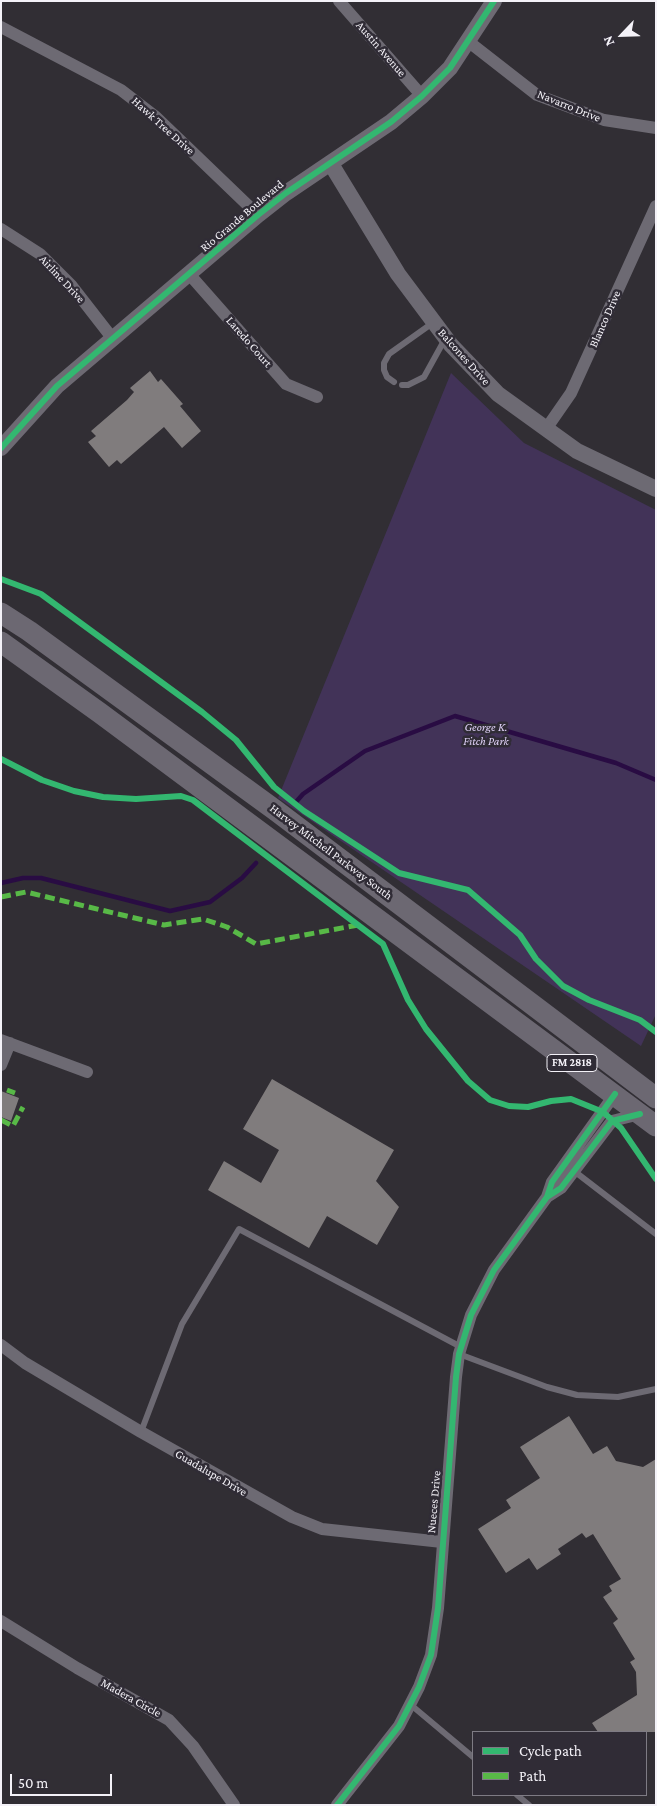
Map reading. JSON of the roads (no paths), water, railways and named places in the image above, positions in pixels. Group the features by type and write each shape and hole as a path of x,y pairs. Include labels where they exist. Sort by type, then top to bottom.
{"highway":[{"name":"Harvey Mitchell Parkway South","path":"1,613 29,631 275,810 653,1095"},
{"name":"Harvey Mitchell Parkway South","path":"1,642 50,676 648,1120"},
{"path":"614,1094 626,1091 653,1095"}],"street":[{"name":"Austin Avenue","path":"339,1 422,96"},
{"name":"Rio Grande Boulevard","path":"1,448 57,386 190,275 258,215 286,193 391,122 422,96 450,68 469,42 494,1"},
{"name":"Hawk Tree Drive","path":"1,27 121,90 156,117 258,215"},
{"name":"Navarro Drive","path":"469,42 537,95 604,120 656,128"},
{"name":"Balcones Drive","path":"331,164 398,274 446,338 498,394 577,452 656,489"},
{"name":"Blanco Drive","path":"546,429 571,393 656,206"},
{"name":"Airline Drive","path":"1,228 40,254 71,285 113,339"},
{"name":"Laredo Court","path":"190,275 286,384 317,397"},
{"path":"1,1065 5,1042 88,1072"},
{"name":"Nueces Drive","path":"337,1805 374,1760 412,1705 426,1670 434,1641 460,1351 471,1315 485,1284 547,1197 552,1182 614,1094"},
{"name":"Nueces Drive","path":"547,1197 561,1188 612,1121 648,1120"},
{"name":"Guadalupe Drive","path":"1,1344 25,1363 274,1509 322,1528 442,1542"},
{"name":"Madera Circle","path":"1,1621 77,1668 169,1720 193,1746 234,1805"}],"lane":[{"path":"394,382 387,377 384,370 384,363 389,354 434,322"},
{"path":"402,385 408,385 424,377 446,338"},
{"path":"574,1171 656,1234"},
{"path":"141,1432 182,1324 239,1229 460,1351 547,1387 577,1395 618,1397 656,1389"},
{"path":"412,1705 472,1756"},
{"path":"518,1796 529,1805"}],"waterway":[{"path":"296,802 303,794 365,751 455,716 616,763 656,780"},
{"path":"1,883 23,878 41,878 170,911 210,902 242,878 256,863"}],"park label":[{"name":"George K. Fitch Park","path":"486,734"}]}
